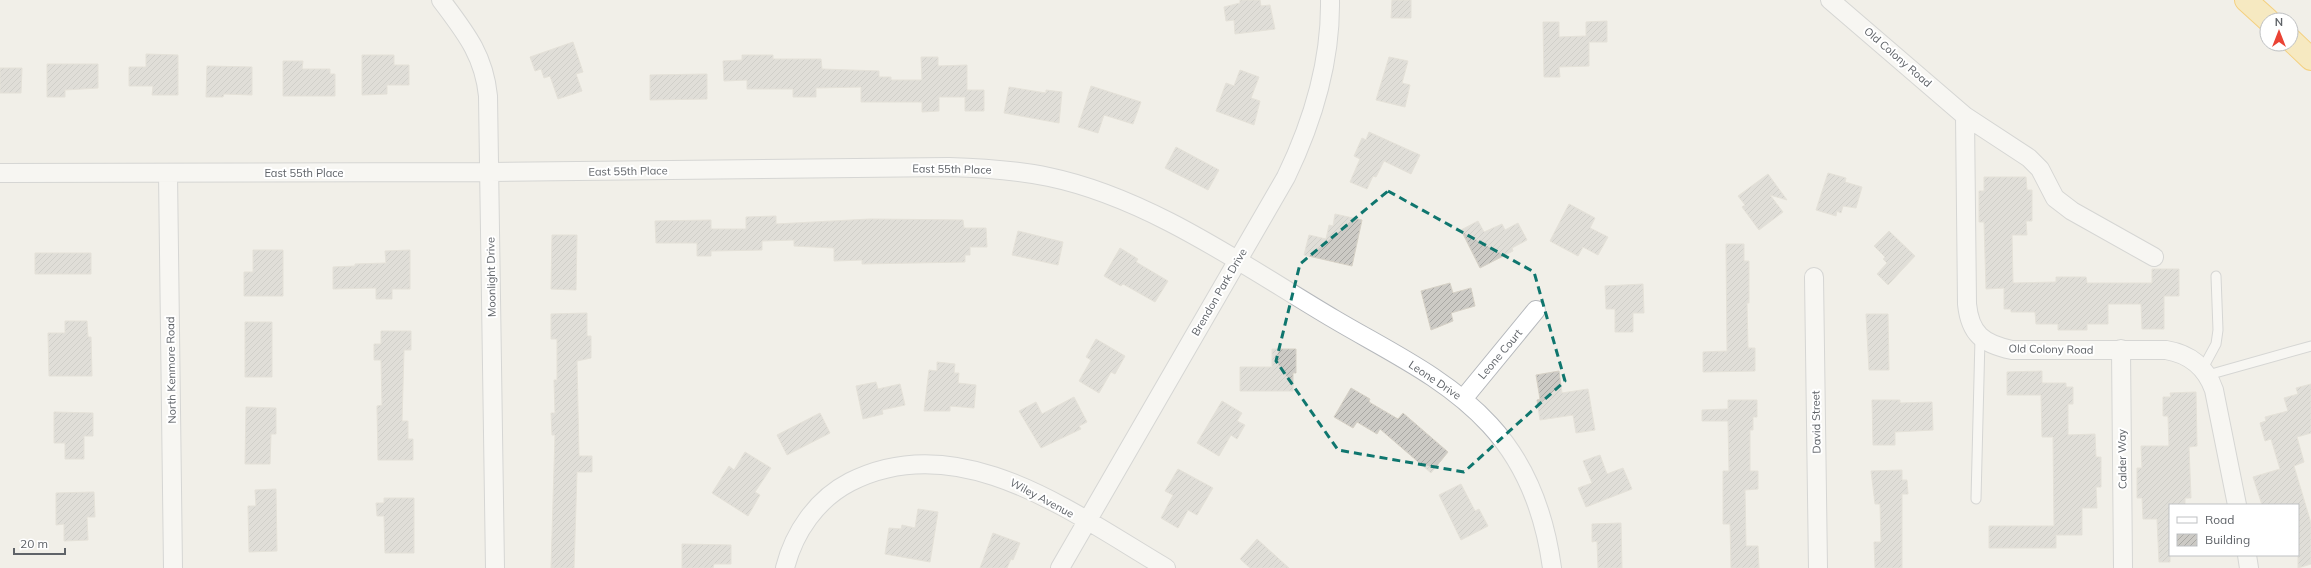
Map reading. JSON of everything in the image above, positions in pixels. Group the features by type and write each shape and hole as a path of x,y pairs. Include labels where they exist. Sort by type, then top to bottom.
{"highway":[{"path":"2246,0 2259,12"},
{"path":"2299,48 2311,59"}],"street":[{"name":"Moonlight Drive","path":"441,0 472,43 482,64 488,96 495,568"},
{"name":"Brendon Park Drive","path":"1060,568 1286,177 1308,128 1320,91 1326,61 1330,0"},
{"name":"Old Colony Road","path":"1830,0 1964,116 2029,158 2040,169 2055,198 2072,211 2154,257"},
{"path":"1964,116 1967,304 1970,319 1980,338"},
{"name":"East 55th Place","path":"0,173 490,172 949,167 1019,172 1065,181 1131,203 1167,220 1237,262"},
{"name":"North Kenmore Road","path":"168,173 173,568"},
{"name":"Leone Drive","path":"1237,262 1416,366 1463,398 1493,428 1526,478 1542,518 1552,568"},
{"name":"David Street","path":"1814,276 1818,568"},
{"name":"Leone Court","path":"1463,398 1536,310"},
{"name":"Old Colony Road","path":"1980,338 1997,347 2012,350 2121,350 2174,352 2190,358 2205,371"},
{"name":"Calder Way","path":"2121,350 2123,568"},
{"path":"2205,371 2214,390 2237,504"},
{"name":"Wiley Avenue","path":"785,568 801,528 827,497 840,487 877,470 925,462 983,472 1023,486 1166,568"},
{"path":"2247,556 2250,568"}],"lane":[{"path":"2205,371 2216,344 2218,330 2216,276"},
{"path":"1976,499 1980,338"},
{"path":"2205,371 2311,346"}],"highlighted area":[{"path":"1388,191 1534,272 1565,381 1464,472 1338,450 1276,361 1300,264"}],"building":[{"path":"1240,0 1260,0 1261,6 1270,5 1275,29 1235,34 1234,20 1226,21 1224,7 1240,3"},
{"path":"1392,0 1411,0 1411,18 1391,18"},
{"path":"1607,21 1607,42 1589,42 1589,66 1559,67 1560,77 1544,77 1543,22 1559,22 1559,37 1586,36 1586,22"},
{"path":"573,42 583,72 576,74 582,91 558,99 550,76 544,78 541,69 535,71 530,57"},
{"path":"146,54 178,55 178,95 152,95 153,86 129,86 129,67 146,67"},
{"path":"362,55 394,55 394,65 409,65 409,85 387,85 387,94 362,95"},
{"path":"742,55 773,55 773,59 821,59 822,69 879,71 879,77 891,77 891,80 922,80 921,57 938,57 938,66 967,65 967,90 984,90 984,111 965,111 965,97 939,97 939,111 922,112 922,102 861,102 861,87 816,88 816,97 793,97 793,89 747,89 747,80 724,81 723,61 742,60"},
{"path":"1389,57 1408,61 1402,83 1410,85 1405,107 1376,100"},
{"path":"283,61 303,61 302,69 330,69 330,74 335,74 335,96 283,96"},
{"path":"47,64 98,64 98,88 65,90 65,97 47,97"},
{"path":"207,66 252,67 252,95 224,94 223,97 206,97"},
{"path":"0,68 22,68 21,93 0,93"},
{"path":"1240,70 1259,77 1251,98 1260,101 1254,125 1216,111 1226,83 1234,86"},
{"path":"707,74 707,99 650,100 650,75"},
{"path":"1091,86 1141,102 1133,124 1104,115 1098,133 1078,127"},
{"path":"1009,87 1046,93 1046,90 1062,92 1059,123 1004,113"},
{"path":"1369,132 1420,155 1411,174 1384,161 1376,177 1373,176 1367,189 1350,182 1360,159 1354,156 1362,138 1366,140"},
{"path":"1176,147 1219,170 1208,190 1165,168"},
{"path":"1828,173 1846,178 1845,182 1862,187 1856,208 1843,206 1841,213 1837,211 1836,216 1816,210"},
{"path":"1768,174 1787,200 1770,195 1783,212 1759,230 1742,207 1745,205 1738,196"},
{"path":"1984,177 2026,177 2027,190 2032,190 2032,221 2026,221 2027,235 2012,235 2013,283 2056,282 2056,277 2086,277 2087,283 2152,283 2152,269 2179,269 2179,296 2164,296 2164,329 2142,329 2141,304 2108,304 2108,324 2087,324 2087,330 2058,330 2058,324 2036,324 2035,312 2011,312 2011,309 2004,309 2004,288 1986,289 1984,222 1979,222 1979,191 1984,191"},
{"path":"1569,204 1595,218 1590,228 1608,237 1598,255 1583,247 1578,256 1550,241"},
{"path":"1335,214 1362,220 1352,266 1304,255 1309,235 1326,239 1329,225 1333,226"},
{"path":"776,216 776,224 870,219 963,220 964,228 986,228 987,247 970,247 970,255 965,255 965,262 862,264 862,260 834,261 834,248 794,246 794,240 762,241 762,250 711,251 711,256 697,256 697,243 656,243 655,221 711,220 711,229 746,229 746,217"},
{"path":"1478,221 1484,232 1502,224 1505,230 1518,223 1527,240 1512,248 1513,251 1480,268 1461,230"},
{"path":"1018,231 1063,242 1058,265 1012,255"},
{"path":"1889,231 1915,256 1888,285 1877,274 1887,263 1883,259 1885,257 1874,246"},
{"path":"552,235 577,235 576,290 551,289"},
{"path":"1726,244 1744,244 1744,261 1749,261 1749,303 1747,303 1748,348 1755,348 1755,371 1703,372 1703,352 1727,351"},
{"path":"1120,248 1138,259 1136,262 1168,281 1155,302 1123,284 1121,286 1104,276"},
{"path":"253,250 283,250 283,296 244,296 244,272 253,272"},
{"path":"410,250 410,289 392,289 392,299 376,299 376,288 333,289 333,267 355,266 355,264 386,263 385,251"},
{"path":"35,253 91,253 91,274 35,274"},
{"path":"1450,283 1453,293 1471,288 1475,306 1451,313 1453,321 1431,330 1421,291"},
{"path":"1643,284 1644,313 1633,313 1633,332 1615,332 1615,309 1606,309 1605,286"},
{"path":"587,313 587,336 591,336 591,358 577,361 579,456 592,456 592,472 577,472 574,568 551,568 555,435 552,435 551,413 555,413 554,380 557,380 557,339 551,339 551,314"},
{"path":"1866,314 1888,314 1889,370 1869,370"},
{"path":"65,321 87,321 88,337 91,337 92,376 49,376 48,333 65,333"},
{"path":"245,322 272,322 272,377 245,377"},
{"path":"381,331 411,331 411,350 404,350 402,421 408,421 408,439 413,439 413,460 378,460 377,406 382,405 381,360 374,360 374,344 381,344"},
{"path":"1096,339 1125,356 1115,374 1111,372 1099,393 1079,381 1091,360 1086,357"},
{"path":"1272,349 1296,349 1296,373 1293,373 1293,391 1240,391 1240,367 1272,367"},
{"path":"937,362 955,364 954,373 959,373 958,383 976,385 974,408 950,406 950,411 924,411 929,370 937,371"},
{"path":"1559,371 1562,393 1588,389 1595,430 1576,433 1573,415 1540,420 1537,400 1540,399 1536,375"},
{"path":"2042,371 2042,383 2066,383 2066,387 2073,387 2073,404 2068,404 2068,435 2095,434 2096,457 2101,457 2101,487 2096,487 2097,508 2082,508 2082,535 2056,535 2056,548 1989,548 1989,526 2054,526 2053,437 2042,437 2041,395 2007,395 2007,372"},
{"path":"876,382 878,389 900,384 905,405 882,410 883,414 863,419 856,386"},
{"path":"2311,384 2311,433 2297,437 2304,462 2294,466 2311,523 2311,564 2298,568 2299,504 2262,504 2253,477 2280,469 2271,439 2265,441 2260,423 2266,421 2265,417 2288,411 2284,398 2298,394 2296,388"},
{"path":"1351,388 1370,399 1369,402 1398,419 1403,413 1448,452 1431,473 1380,429 1377,434 1357,422 1353,428 1334,417"},
{"path":"2196,392 2197,446 2189,447 2191,498 2185,498 2185,504 2169,504 2170,562 2159,562 2157,519 2143,519 2142,498 2137,498 2137,468 2142,468 2141,446 2169,446 2168,416 2163,416 2163,397 2171,397 2170,393"},
{"path":"1074,397 1087,422 1079,426 1081,429 1041,448 1019,411 1036,402 1042,414"},
{"path":"1728,400 1757,400 1757,417 1753,417 1753,430 1750,430 1750,471 1758,471 1758,489 1745,490 1746,546 1758,546 1759,568 1731,568 1730,524 1723,524 1723,471 1729,471 1728,421 1702,421 1702,410 1728,409"},
{"path":"1872,400 1900,400 1900,403 1932,402 1933,430 1895,432 1895,445 1873,445"},
{"path":"1222,401 1242,413 1237,421 1245,425 1237,439 1231,435 1219,456 1197,443"},
{"path":"246,407 276,408 276,434 271,434 270,464 245,464"},
{"path":"54,412 93,413 93,436 84,436 84,459 65,459 65,443 54,443"},
{"path":"820,413 830,433 787,455 777,435"},
{"path":"745,452 771,468 755,492 760,495 748,516 712,493 729,466 734,470"},
{"path":"1600,455 1607,474 1623,468 1632,489 1586,507 1578,488 1592,483 1583,461"},
{"path":"1178,469 1213,488 1197,515 1188,510 1178,528 1161,518 1173,495 1165,491"},
{"path":"1902,470 1902,480 1907,480 1908,494 1902,494 1902,568 1875,568 1874,542 1881,542 1880,504 1875,504 1871,471"},
{"path":"1461,484 1475,511 1479,509 1488,526 1461,540 1439,495"},
{"path":"276,489 277,551 249,552 248,506 256,506 255,490"},
{"path":"94,492 95,517 87,517 88,540 64,541 64,524 56,525 56,493"},
{"path":"384,498 414,498 414,553 385,553 384,516 377,516 376,503 384,503"},
{"path":"918,509 938,512 930,562 885,554 889,528 901,529 902,525 915,528"},
{"path":"1621,523 1622,568 1598,568 1597,541 1592,542 1592,524"},
{"path":"993,533 1020,543 1013,560 1011,559 1007,568 980,568"},
{"path":"1257,539 1289,568 1250,568 1240,559"},
{"path":"682,544 731,545 731,564 714,564 713,568 682,568"}]}
